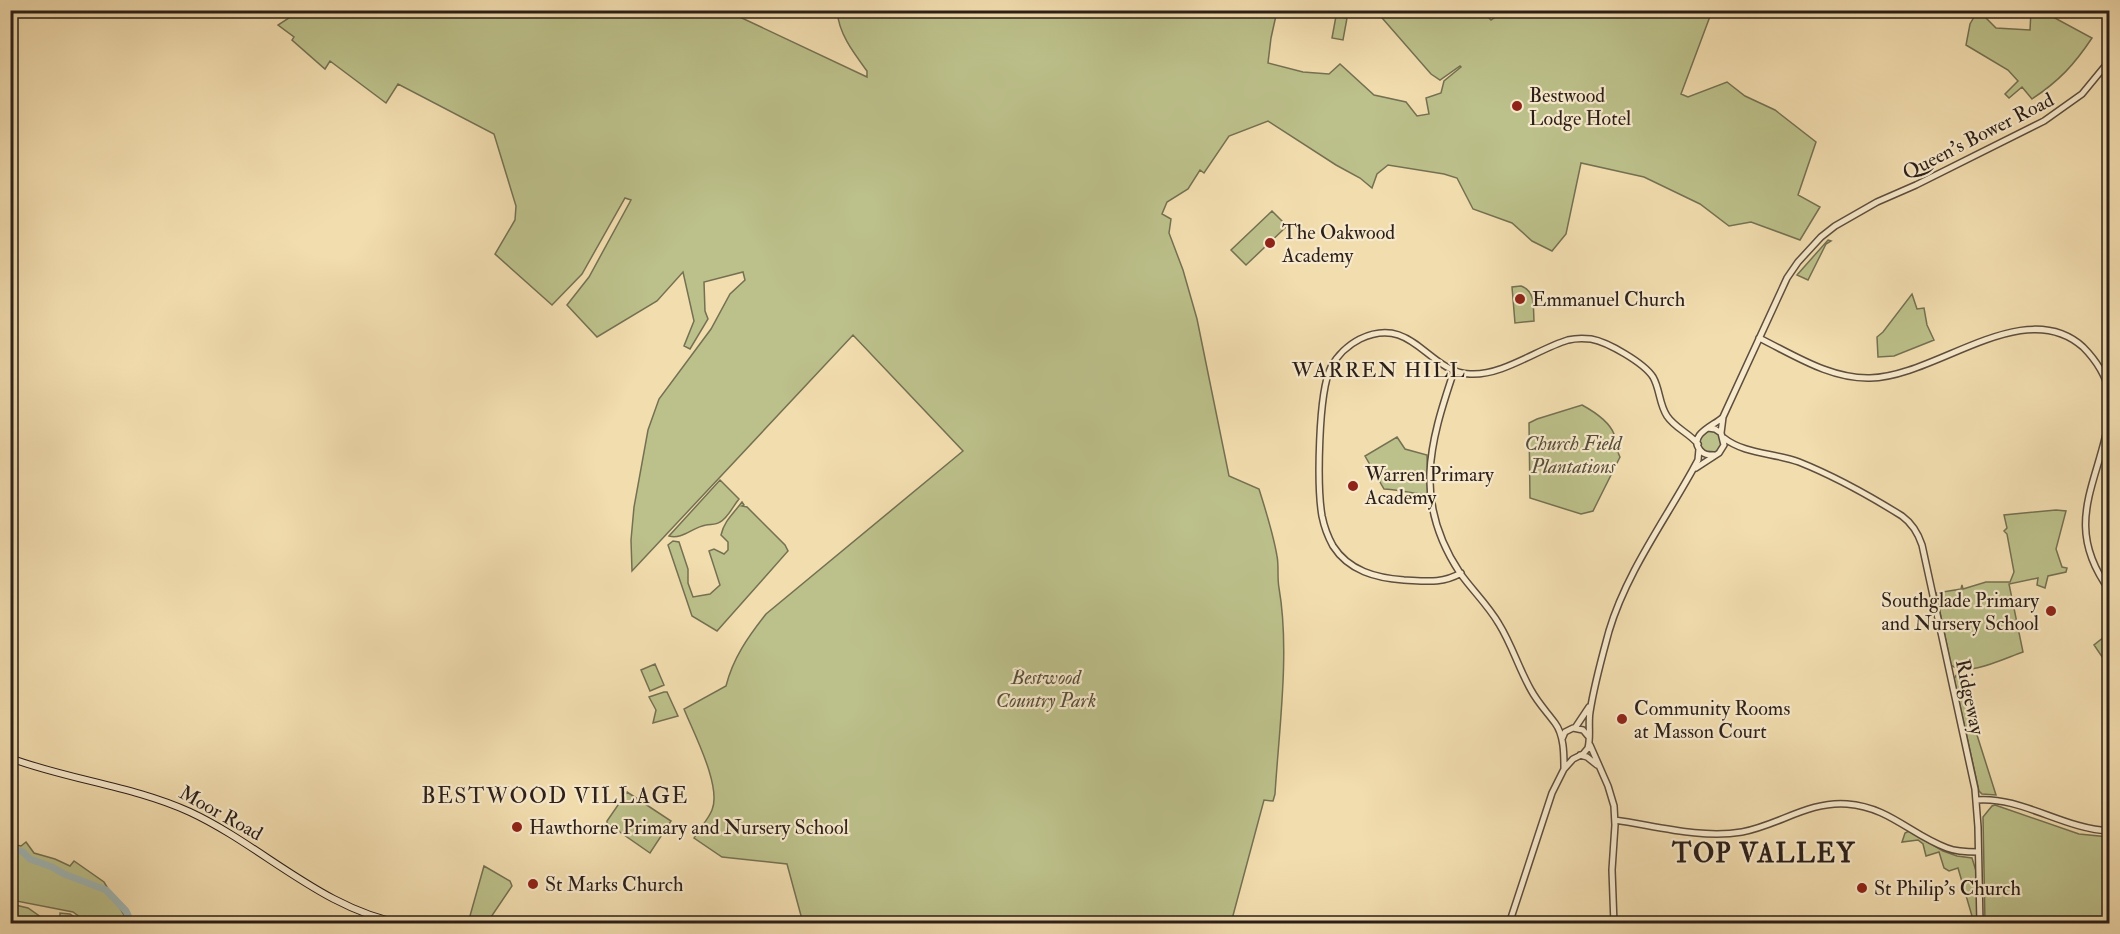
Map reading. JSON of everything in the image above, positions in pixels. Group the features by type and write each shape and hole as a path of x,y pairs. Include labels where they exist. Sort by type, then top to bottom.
{"main road":[{"name":"Moor Road","path":"10,758 171,804 226,830 285,871 330,896 372,914 404,924"}],"street":[{"name":"Queen's Bower Road","path":"1723,417 1790,274 1809,249 1835,226 1877,202 2044,121 2082,94 2109,60"},
{"path":"1759,338 1834,373 1871,378 1904,372 2011,332 2031,328 2048,330 2070,338 2085,350 2100,369 2109,394"},
{"path":"1461,573 1444,581 1426,582 1382,578 1357,569 1340,555 1330,540 1323,517 1320,493 1320,442 1327,378 1334,363 1347,348 1368,336 1395,335 1415,343 1454,371 1469,374 1516,362 1563,342 1580,338 1596,340 1611,346 1647,369 1655,382 1667,416 1676,426 1685,431 1705,454 1717,454"},
{"path":"1454,371 1434,433 1430,463 1434,511 1441,534 1461,573 1500,624 1531,691 1555,722 1562,743 1564,769"},
{"path":"2109,415 2088,498 2084,524 2089,554 2097,573 2109,591"},
{"path":"1509,924 1547,806 1564,769 1586,751 1589,740 1588,721 1591,702 1609,632 1621,599 1698,459 1698,437 1723,417"},
{"path":"1692,471 1717,454 1724,445 1723,417"},
{"path":"1685,431 1715,429 1723,435"},
{"name":"Ridgeway","path":"1723,435 1743,448"},
{"name":"Ridgeway","path":"1717,454 1734,448 1743,448 1790,459 1827,475 1894,510 1905,518 1916,531 1923,545 1976,800 1980,924"},
{"path":"1591,702 1573,728 1565,732 1562,743 1570,755 1587,757 1599,766"},
{"path":"1555,722 1583,730 1612,796 1615,823 1612,870 1614,924"},
{"path":"1976,800 2007,802 2079,827 2109,831"},
{"path":"1615,823 1623,821 1704,833 1741,832 1772,823 1812,807 1832,803 1846,804 1883,812 1945,847 1959,851 1978,852"}],"green space":[{"name":"Bestwood Country Park","path":"297,10 727,11 867,77 867,71 844,35 837,11 1277,11 1268,63 1303,72 1329,74 1340,64 1374,95 1406,102 1417,116 1429,114 1426,98 1441,93 1444,81 1461,67 1440,80 1431,74 1376,11 1482,11 1491,20 1506,10 1712,11 1681,94 1688,97 1727,82 1745,96 1775,110 1816,142 1798,195 1820,207 1800,240 1751,222 1729,226 1700,204 1644,177 1581,163 1566,234 1552,251 1532,241 1512,223 1473,209 1457,178 1388,165 1377,174 1372,188 1360,178 1268,121 1229,136 1204,173 1200,170 1188,189 1167,202 1162,214 1171,219 1169,233 1183,270 1197,319 1229,476 1259,489 1278,560 1284,664 1275,794 1273,801 1264,800 1231,923 803,923 787,864 722,857 694,838 712,810 713,787 705,759 684,709 726,686 742,648 766,614 963,451 853,335 632,571 631,540 634,507 648,430 659,399 711,329 730,294 745,280 743,272 704,282 705,311 708,319 690,349 684,346 694,321 683,272 657,301 597,337 567,305 589,277 631,200 625,198 582,274 552,305 495,254 515,220 516,206 494,134 398,84 386,103 330,61 325,69 292,40 294,37 278,25"},
{"path":"1978,10 1982,11 1982,14 1996,28 2030,30 2031,11 2042,11 2092,38 2065,72 2042,92 2032,99 2022,87 2009,98 2005,94 2018,81 2008,70 1966,45 1970,24"},
{"path":"1336,16 1347,18 1343,40 1332,38"},
{"path":"1272,211 1287,226 1246,265 1231,250"},
{"path":"1828,240 1831,241 1826,244 1808,280 1797,275"},
{"path":"1512,287 1526,288 1531,296 1534,321 1515,323"},
{"path":"1912,294 1917,309 1924,308 1927,325 1934,340 1894,356 1878,357 1877,337"},
{"name":"Church Field Plantations","path":"1582,405 1596,413 1608,425 1614,434 1620,457 1593,511 1581,514 1530,498 1529,423"},
{"path":"1711,431 1719,434 1722,442 1719,450 1711,453 1703,450 1700,442 1703,434"},
{"path":"1397,437 1405,449 1427,455 1428,494 1384,489 1365,456"},
{"path":"720,480 739,499 726,518 683,535 669,536"},
{"path":"742,502 744,505 742,506 747,507 785,545 788,551 717,631 692,616 668,545 673,541 679,542 688,569 688,583 693,597 710,594 720,585 709,551 714,549 724,554 728,550 728,542 721,535 722,530"},
{"path":"2066,511 2056,549 2062,567 2067,568 2066,572 2048,576 2045,588 2037,585 2038,578 2009,584 2023,652 1976,668 1966,669 1951,665 1936,593 1961,589 1962,585 1963,589 1986,582 2010,582 2014,572 2007,534 2004,531 2007,528 2004,515"},
{"path":"2109,633 2109,667 2094,645"},
{"path":"655,664 664,685 650,691 641,670"},
{"path":"1957,674 1964,676 1973,709 1970,712 1971,717 1975,719 1977,735 1996,795 1982,794 1979,791 1954,679"},
{"path":"667,692 678,716 653,723 656,710 649,697"},
{"path":"627,792 671,821 650,853 607,823"},
{"path":"1995,805 2079,834 2109,837 2109,923 1985,923 1983,817"},
{"path":"1909,831 1943,851 1972,858 1976,871 1978,923 1972,923 1958,868 1949,871 1944,868 1939,852 1926,856 1923,844 1918,840 1902,842 1905,833"},
{"path":"26,842 34,853 70,866 74,861 104,882 129,923 88,923 73,912 11,900 11,846 12,844 21,846"},
{"path":"484,866 510,881 512,886 487,923 468,923"},
{"path":"11,904 28,908 41,917 60,918 60,913 70,914 83,923 20,923 11,915"}],"waterway":[{"path":"10,848 23,852 30,859 64,874 106,890 126,911 132,924"}],"place":[{"name":"Bestwood Lodge Hotel","path":"1517,106"},
{"name":"The Oakwood Academy","path":"1270,243"},
{"name":"Emmanuel Church","path":"1520,299"},
{"name":"Warren Primary Academy","path":"1353,486"},
{"name":"Southglade Primary and Nursery School","path":"2051,611"},
{"name":"Community Rooms at Masson Court","path":"1622,719"},
{"name":"Hawthorne Primary and Nursery School","path":"517,827"},
{"name":"St Marks Church","path":"533,884"},
{"name":"St Philip's Church","path":"1862,888"}],"district":[{"name":"WARREN HILL","path":"1379,370"},
{"name":"BESTWOOD VILLAGE","path":"555,796"},
{"name":"TOP VALLEY","path":"1764,854"}]}
